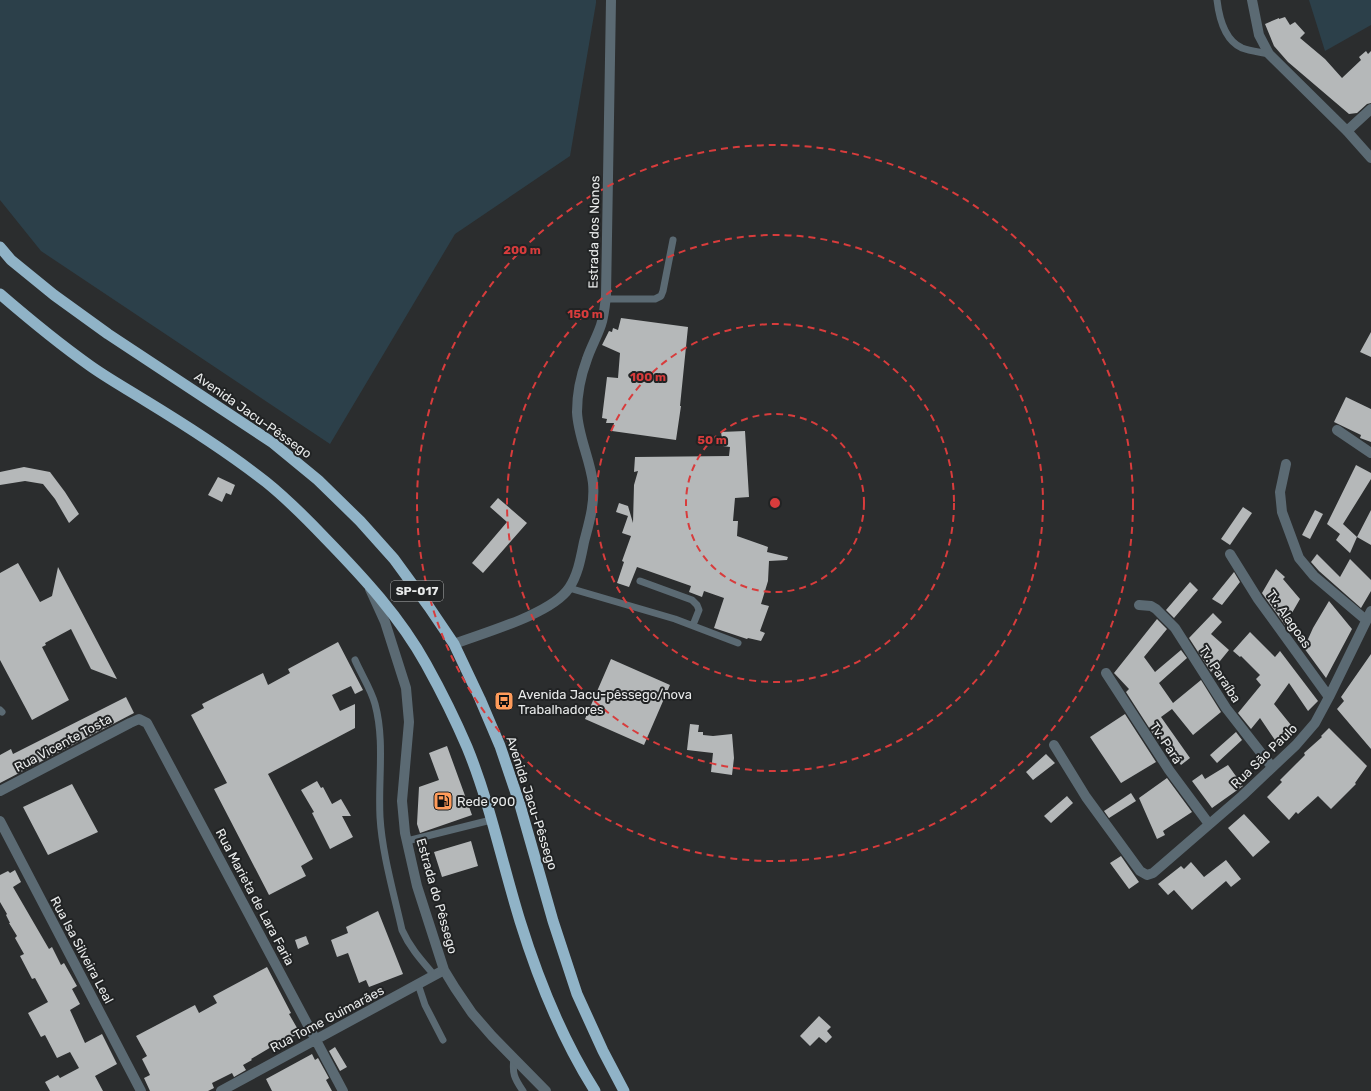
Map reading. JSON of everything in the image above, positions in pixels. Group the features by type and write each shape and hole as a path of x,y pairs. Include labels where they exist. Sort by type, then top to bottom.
{"highway":[{"name":"Avenida Jacu-Pêssego","path":"0,247 11,260 54,295 108,334 273,443 318,480 360,521 394,559 454,644 480,699 500,746 520,805 553,921 577,994 603,1051 624,1091"},
{"name":"SP-017","path":"0,294 34,324 90,366 206,438 266,482 304,516 367,582 399,623 424,662 447,704 468,748 520,920 542,983 571,1048 594,1091"}],"street":[{"name":"Estrada dos Nonos","path":"454,644 528,617 550,605 569,588 579,563 591,514 593,482 577,413 578,396 587,360 601,324 605,299 611,0"},
{"path":"1252,0 1259,34 1269,54 1347,131 1371,158"},
{"path":"1347,131 1371,109"},
{"path":"1337,430 1371,453"},
{"path":"1286,464 1280,492 1282,512 1299,558 1314,576 1369,615"},
{"name":"Tv. Alagoas","path":"1230,554 1258,599 1329,697"},
{"name":"Estrada do Pêssego","path":"367,582 385,622 406,688 409,722 402,801 407,841 418,886 444,970 454,988 472,1013 546,1091"},
{"name":"Tv. Paraíba","path":"1139,606 1151,606 1156,609 1175,628 1226,708 1272,767"},
{"name":"Rua São Paulo","path":"1054,745 1086,797 1140,872 1147,875 1153,873 1242,796 1296,746 1315,723 1369,615"},
{"name":"Tv. Pará","path":"1106,673 1169,770 1209,824"},
{"name":"Rua Vicente Tosta","path":"0,791 139,719"},
{"name":"Rua Marieta de Lara Faria","path":"139,719 144,721 150,727 343,1091"},
{"name":"Rua Isa Silveira Leal","path":"0,821 141,1091"},
{"name":"Rua Tome Guimarães","path":"221,1091 444,970"}],"lane":[{"path":"1217,0 1224,30 1232,40 1240,47 1269,54"},
{"path":"605,299 655,300 661,296 673,240"},
{"path":"640,581 692,600 697,605 699,610 693,625"},
{"path":"569,588 693,625 738,643"},
{"path":"355,660 375,703 378,718 380,734 380,818 385,852 402,930 407,941 434,975"},
{"path":"407,841 491,820"},
{"path":"418,984 433,1023 443,1040"},
{"path":"514,1058 512,1069 514,1076 523,1091"}],"shaded area":[{"path":"0,0 596,0 596,3 570,156 455,234 330,444 41,251 0,200"},
{"path":"1309,0 1371,0 1371,25 1325,51"}],"building":[{"path":"1285,17 1290,25 1295,22 1305,33 1300,38 1325,59 1342,78 1361,60 1359,57 1366,51 1368,54 1371,51 1371,103 1367,104 1357,113 1349,114 1288,62 1274,46 1265,24"},
{"path":"621,318 688,327 681,406 676,440 612,431 614,423 606,423 607,419 602,418 607,377 618,378 620,353 602,345 609,331 612,332 613,328 618,330"},
{"path":"1371,332 1371,357 1360,352"},
{"path":"1346,397 1371,409 1371,442 1360,438 1361,435 1334,422"},
{"path":"745,431 749,497 735,498 733,521 738,521 737,536 768,547 767,552 788,557 787,560 769,561 768,581 761,604 769,606 760,631 765,633 761,641 747,639 714,628 724,598 704,591 702,597 689,592 691,586 637,567 629,587 617,583 624,562 622,561 631,536 622,533 628,516 616,512 619,503 628,506 633,523 634,485 638,471 634,472 635,457 729,456 730,447 723,446 721,432"},
{"path":"1356,465 1371,473 1371,479 1343,524 1357,537 1350,553 1336,540 1340,534 1327,524"},
{"path":"24,467 50,472 79,514 69,523 55,499 43,484 25,481 0,485 0,472"},
{"path":"218,477 235,485 231,495 226,493 222,502 208,495"},
{"path":"498,498 527,523 483,573 472,563 507,522 490,507"},
{"path":"1243,507 1252,513 1230,545 1221,539"},
{"path":"1315,510 1323,514 1310,539 1302,535"},
{"path":"1371,510 1371,545 1357,537"},
{"path":"1317,554 1340,577 1350,559 1371,580 1371,591 1361,608 1319,571 1311,562"},
{"path":"18,563 40,602 52,596 58,567 117,679 91,669 71,629 45,643 46,645 42,647 69,700 32,720 0,660 0,573"},
{"path":"1276,569 1285,577 1283,579 1300,599 1285,625 1262,593"},
{"path":"1234,572 1240,582 1222,605 1212,599"},
{"path":"1190,582 1198,590 1174,618 1166,610"},
{"path":"1329,601 1352,629 1326,678 1304,648 1313,628"},
{"path":"1213,613 1222,622 1211,634 1229,650 1211,672 1189,638"},
{"path":"1157,619 1167,629 1144,657 1155,672 1181,650 1187,658 1159,683 1173,703 1201,680 1221,712 1193,735 1172,709 1161,717 1190,758 1181,765 1160,738 1157,740 1126,692 1129,689 1114,673"},
{"path":"1250,632 1275,657 1280,651 1318,701 1308,711 1289,683 1274,704 1295,730 1279,746 1260,718 1251,729 1238,713 1261,685 1256,679 1260,675 1241,656 1240,657 1233,651"},
{"path":"338,642 363,690 355,694 351,686 332,695 340,711 355,704 355,728 268,774 313,859 301,866 306,876 269,895 214,789 227,783 191,715 204,708 202,704 263,673 268,685 290,673 288,669"},
{"path":"1371,654 1371,749 1337,709 1344,701 1341,697"},
{"path":"611,659 670,685 644,745 585,719"},
{"path":"126,697 134,713 0,783 0,755 11,749 13,754"},
{"path":"1125,714 1156,762 1121,783 1090,737"},
{"path":"690,724 699,725 698,732 703,732 703,735 713,736 732,734 734,758 732,775 711,772 713,753 687,750"},
{"path":"1329,728 1367,766 1355,783 1356,784 1331,809 1318,796 1298,814 1296,812 1289,820 1267,797 1282,782 1280,780 1305,755 1304,753 1322,737 1321,736"},
{"path":"1236,732 1242,740 1217,763 1210,755"},
{"name":"Rede 900","path":"447,746 472,815 420,833 417,824 419,787 439,780 429,753"},
{"path":"1046,754 1055,763 1033,780 1026,772"},
{"path":"1228,765 1243,786 1212,808 1192,781 1202,774 1205,779"},
{"path":"1167,778 1192,812 1163,831 1165,835 1157,839 1139,798"},
{"path":"317,781 321,788 323,787 332,804 341,799 351,816 342,816 353,837 330,849 312,813 314,812 301,790"},
{"path":"72,784 98,832 48,855 23,807"},
{"path":"1131,793 1136,801 1109,818 1104,811"},
{"path":"1067,796 1073,803 1051,823 1044,816"},
{"path":"1244,814 1270,842 1253,857 1228,828"},
{"path":"471,841 478,866 442,877 434,852"},
{"path":"1121,856 1139,882 1129,889 1110,863"},
{"path":"1226,860 1241,879 1231,887 1226,881 1192,910 1174,890 1168,895 1158,884 1181,866 1184,869 1191,862 1204,877"},
{"path":"15,870 21,882 13,887 49,949 52,947 61,965 64,963 77,986 72,989 80,1004 70,1010 85,1043 102,1034 117,1064 95,1076 103,1091 50,1091 45,1082 58,1075 60,1078 79,1068 70,1052 57,1058 45,1035 41,1037 28,1013 48,1002 35,978 32,979 20,956 24,954 15,938 17,936 9,923 7,914 0,902 0,875 8,871 10,873"},
{"path":"378,911 403,974 369,987 366,980 359,983 348,953 337,957 331,940 348,933 346,927"},
{"path":"306,936 309,944 298,949 295,940"},
{"path":"267,967 291,1013 289,1014 300,1033 284,1041 283,1040 251,1059 252,1060 243,1065 246,1070 234,1077 232,1073 212,1083 214,1088 208,1091 150,1091 144,1078 150,1075 142,1059 147,1056 136,1036 195,1005 199,1013 217,1003 213,996"},
{"path":"819,1016 831,1027 827,1031 832,1037 826,1043 819,1037 810,1046 800,1036"},
{"path":"335,1047 347,1067 340,1071 329,1051"},
{"path":"312,1054 315,1060 318,1058 329,1078 326,1080 332,1091 272,1091 266,1079"}],"place":[{"name":"Avenida Jacu-pêssego/nova Trabalhadores","path":"504,701"},
{"name":"Rede 900","path":"443,801"}]}
